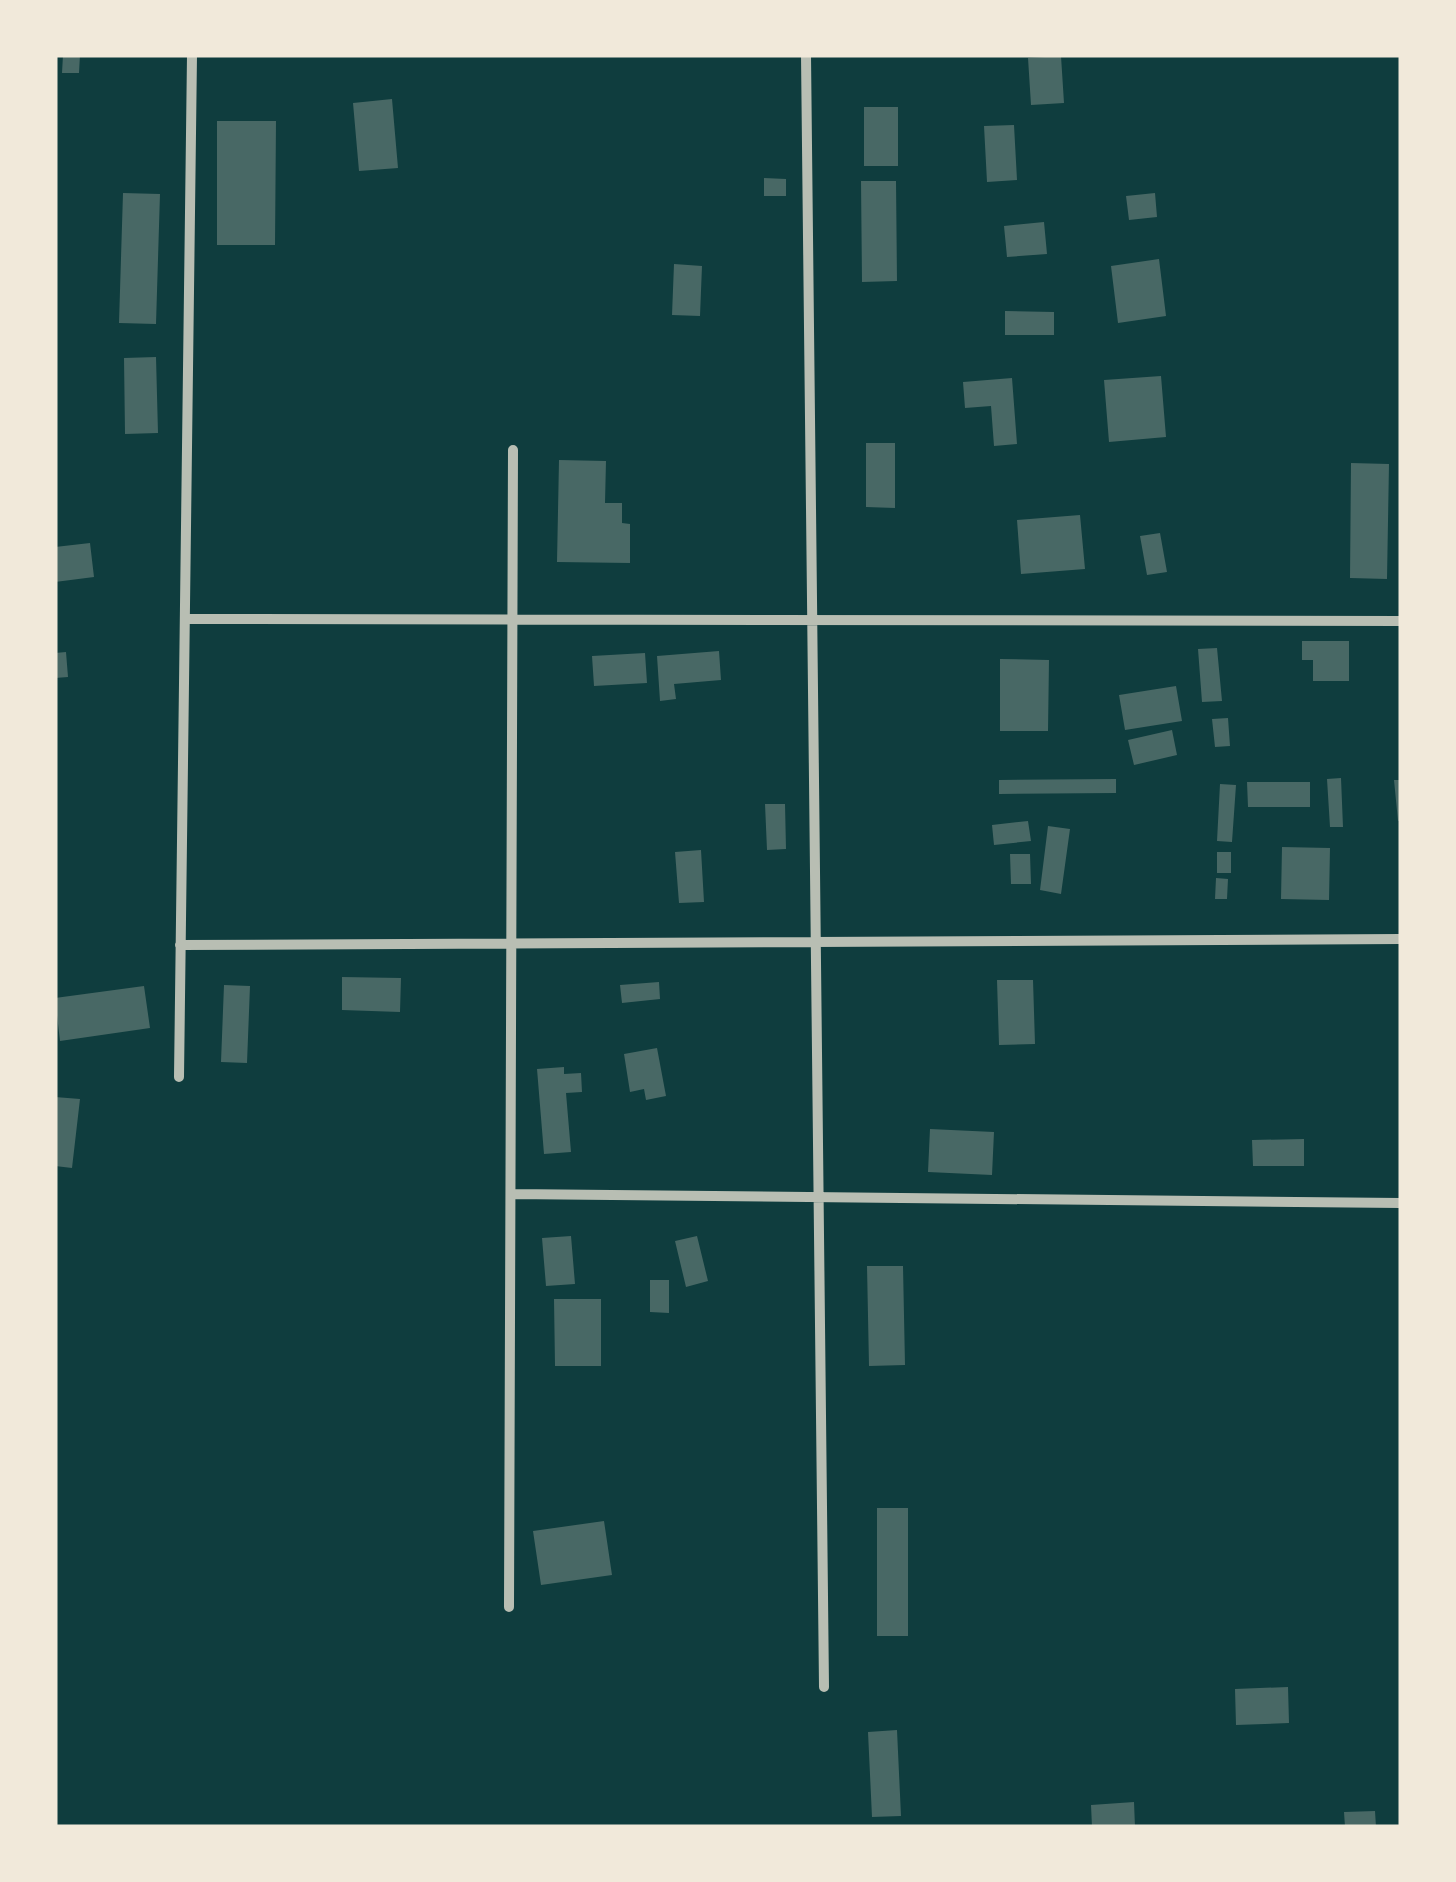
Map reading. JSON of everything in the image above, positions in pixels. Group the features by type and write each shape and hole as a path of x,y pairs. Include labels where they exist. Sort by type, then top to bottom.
{"street":[{"path":"178,1077 192,55"},
{"path":"806,55 824,1687"},
{"path":"508,1607 514,450"},
{"path":"185,619 1401,621"},
{"path":"180,945 1401,939"},
{"path":"511,1194 1401,1203"}],"building":[{"path":"63,55 80,55 79,73 62,73"},
{"path":"1061,56 1064,103 1031,105 1028,58"},
{"path":"392,99 398,168 359,171 353,103"},
{"path":"864,107 898,107 898,166 864,166"},
{"path":"217,121 276,121 275,245 217,245"},
{"path":"1014,125 1017,180 987,182 984,126"},
{"path":"764,178 786,179 786,196 764,196"},
{"path":"861,181 896,181 897,281 862,282"},
{"path":"123,193 160,194 156,324 119,323"},
{"path":"1155,193 1157,217 1129,220 1126,196"},
{"path":"1044,222 1047,254 1007,257 1004,226"},
{"path":"1159,259 1166,316 1118,323 1111,266"},
{"path":"674,264 702,266 700,316 672,315"},
{"path":"1005,311 1054,312 1054,335 1005,335"},
{"path":"156,357 158,433 125,434 124,358"},
{"path":"1161,376 1166,437 1109,442 1104,380"},
{"path":"1012,378 1017,444 994,446 991,406 965,408 963,382"},
{"path":"866,443 895,443 895,508 866,507"},
{"path":"559,460 606,461 605,503 622,503 622,523 630,524 630,563 557,562"},
{"path":"1351,463 1389,464 1387,579 1350,578"},
{"path":"1080,515 1085,569 1021,574 1017,520"},
{"path":"1160,533 1167,572 1147,575 1140,536"},
{"path":"90,543 94,577 55,582 55,547"},
{"path":"1302,641 1349,641 1349,681 1313,681 1313,660 1302,660"},
{"path":"1217,648 1222,701 1202,702 1198,649"},
{"path":"719,651 721,680 674,684 676,699 660,701 657,656"},
{"path":"66,652 68,677 55,678 55,653"},
{"path":"645,653 647,683 594,686 592,656"},
{"path":"1000,659 1049,660 1048,731 1000,731"},
{"path":"1176,686 1182,721 1125,730 1119,695"},
{"path":"1228,718 1230,746 1215,747 1212,719"},
{"path":"1172,730 1177,755 1134,765 1128,740"},
{"path":"1341,778 1343,827 1330,827 1327,779"},
{"path":"1116,779 1116,793 999,794 999,780"},
{"path":"1394,780 1401,780 1398,821"},
{"path":"1247,782 1310,782 1310,807 1248,807"},
{"path":"1220,784 1236,785 1232,842 1217,841"},
{"path":"765,804 785,804 786,849 767,850"},
{"path":"1028,821 1031,841 994,845 992,825"},
{"path":"1048,826 1070,829 1061,894 1040,890"},
{"path":"1282,847 1330,848 1329,900 1281,899"},
{"path":"701,850 704,902 679,903 675,852"},
{"path":"1217,852 1231,852 1231,873 1217,873"},
{"path":"1010,854 1030,854 1031,884 1011,884"},
{"path":"1216,878 1228,879 1227,899 1215,899"},
{"path":"342,977 401,978 400,1012 342,1010"},
{"path":"997,980 1033,980 1035,1044 999,1045"},
{"path":"659,982 660,999 622,1003 620,985"},
{"path":"224,985 250,986 247,1063 221,1062"},
{"path":"144,986 150,1028 60,1041 55,998"},
{"path":"657,1048 666,1096 646,1100 644,1089 630,1092 624,1054"},
{"path":"564,1067 564,1074 581,1073 582,1092 566,1093 571,1152 544,1154 537,1069"},
{"path":"55,1097 80,1099 72,1168 55,1166"},
{"path":"930,1129 994,1132 992,1175 928,1172"},
{"path":"1304,1139 1304,1166 1253,1166 1252,1140"},
{"path":"571,1236 575,1284 546,1286 542,1238"},
{"path":"697,1236 708,1281 686,1287 675,1241"},
{"path":"867,1266 903,1266 905,1365 869,1366"},
{"path":"650,1280 669,1280 669,1313 650,1312"},
{"path":"554,1299 601,1299 601,1366 555,1366"},
{"path":"877,1508 908,1508 908,1636 877,1636"},
{"path":"604,1521 612,1575 541,1585 533,1531"},
{"path":"1288,1687 1289,1723 1236,1725 1235,1689"},
{"path":"897,1730 901,1816 872,1817 868,1732"},
{"path":"1134,1802 1135,1827 1092,1827 1091,1805"},
{"path":"1375,1811 1376,1827 1345,1827 1344,1812"}]}
